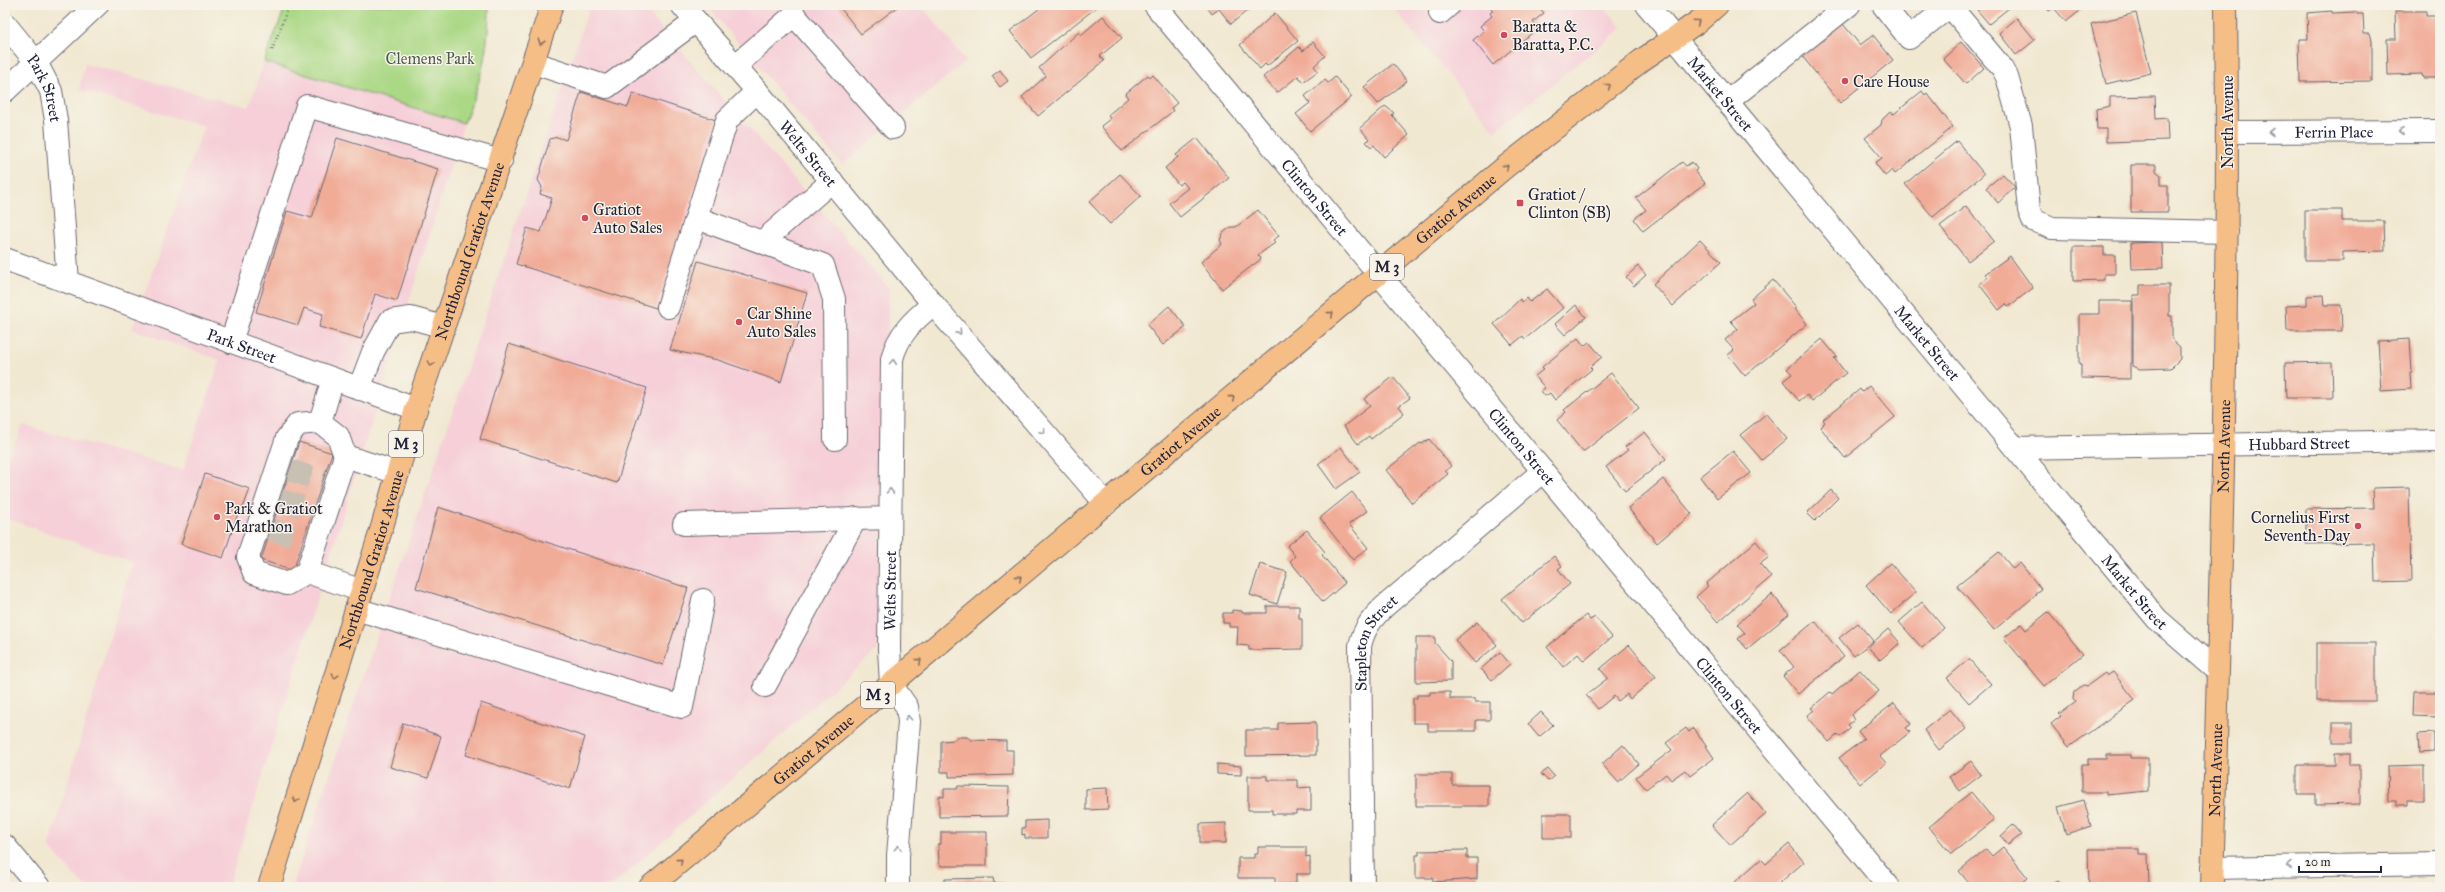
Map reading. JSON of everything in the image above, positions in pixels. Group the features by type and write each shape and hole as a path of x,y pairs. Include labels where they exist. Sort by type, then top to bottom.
{"main road":[{"name":"Northbound Gratiot Avenue","path":"269,887 359,600 416,409 534,63 552,5"},
{"name":"Gratiot Avenue","path":"650,887 1504,168 1642,60 1717,5"},
{"name":"North Avenue","path":"2212,877 2225,444 2228,132 2226,5"}],"street":[{"path":"5,91 97,5"},
{"name":"Welts Street","path":"682,5 757,91 933,304 1106,504"},
{"name":"Clinton Street","path":"1154,5 1889,887"},
{"name":"Market Street","path":"1647,5 2157,619 2217,672"},
{"path":"1728,101 1849,5"},
{"path":"1883,5 1909,38 1949,5 2003,69 2007,77 2021,126 2028,206 2033,220 2052,228 2227,232"},
{"path":"735,66 794,10 894,128"},
{"path":"534,63 607,87 696,21"},
{"name":"Park Street","path":"5,24 36,62 51,91 56,120 68,282"},
{"path":"668,307 727,120 757,91"},
{"path":"231,342 307,106 501,160"},
{"name":"Ferrin Place","path":"2228,132 2440,131"},
{"path":"762,242 832,181"},
{"path":"697,218 823,265 829,279 834,299 835,439"},
{"name":"Park Street","path":"5,259 416,409"},
{"name":"Welts Street","path":"891,684 888,606 892,359 902,334 933,304"},
{"path":"359,389 373,352 390,321 411,318 444,327"},
{"path":"320,422 333,379"},
{"path":"320,422 338,436 345,456 329,483 310,542 307,572 287,584 254,573 248,557 265,527 284,468 287,438 298,424 320,422"},
{"name":"Hubbard Street","path":"2015,448 2440,441"},
{"path":"345,456 398,473"},
{"name":"Stapleton Street","path":"1363,887 1360,646 1362,635 1368,623 1385,606 1543,471"},
{"path":"765,686 856,518"},
{"path":"684,524 890,518"},
{"path":"307,572 359,600 682,707 702,600"},
{"path":"891,684 907,707 909,722 898,856 898,887"},
{"path":"5,846 39,887"},
{"path":"2212,877 2440,864"}],"path":[{"path":"272,50 289,5"}],"shaded area":[{"path":"590,5 641,5 889,288 877,650 611,887 292,887"},
{"path":"706,5 921,5 966,61 842,165"},
{"path":"1391,5 1603,5 1622,28 1495,131"},
{"path":"264,62 464,123 228,887 85,887 49,847 132,562 5,518 5,466 23,425 183,470 220,360 132,329 204,126 79,90 85,64 249,107"}],"green space":[{"name":"Clemens Park","path":"286,5 489,5 486,51 475,93 464,123 264,62"}],"building":[{"path":"838,5 900,5 861,34"},
{"path":"1044,5 1048,8 1052,5 1096,5 1097,7 1031,58 1010,31"},
{"path":"1205,5 1254,5 1231,24 1219,9 1212,14"},
{"name":"Baratta & Baratta, P.C.","path":"1494,5 1537,5 1544,13 1533,22 1538,28 1493,65 1473,40 1484,31 1480,26 1492,16 1490,13 1493,11 1491,8"},
{"path":"1973,5 2008,5 2010,7 1989,24"},
{"path":"2044,5 2087,5 2066,22 2054,8 2049,11"},
{"path":"2332,11 2332,13 2357,12 2357,14 2363,14 2364,33 2370,33 2372,40 2372,81 2300,82 2299,39 2308,39 2307,13"},
{"path":"2395,11 2426,11 2426,16 2440,16 2440,78 2423,78 2422,74 2388,75 2387,39 2396,39"},
{"path":"1275,13 1298,41 1267,66 1265,64 1260,69 1240,45"},
{"path":"2136,13 2151,73 2106,84 2091,24"},
{"path":"1103,16 1122,38 1100,56 1104,61 1038,116 1022,97 1046,76 1039,68 1079,32 1081,35"},
{"name":"Care House","path":"1838,18 1860,45 1873,35 1893,60 1840,103 1798,51"},
{"path":"2017,18 2035,40 2016,55 1999,33"},
{"path":"1313,42 1325,56 1314,66 1318,71 1303,82 1298,76 1277,93 1263,77 1299,47 1303,51"},
{"path":"1961,42 1984,68 1966,84 1943,59"},
{"path":"1393,64 1407,81 1378,104 1364,87"},
{"path":"1000,70 1008,81 1000,87 992,76"},
{"path":"1148,75 1150,78 1153,75 1177,103 1171,108 1173,111 1122,151 1101,126 1110,119 1108,115 1128,98 1125,94"},
{"path":"1335,77 1352,97 1310,131 1296,114 1310,103 1305,96 1325,80 1328,83"},
{"path":"1922,91 1925,95 1927,93 1953,127 1895,174 1892,170 1885,176 1875,163 1882,158 1865,138 1881,125 1882,120 1890,112 1894,114"},
{"path":"581,92 628,107 633,93 716,120 656,308 516,264 527,228 541,232 552,198 540,194 542,187 538,180 550,139 557,137 566,140"},
{"path":"2155,96 2156,119 2167,118 2168,140 2106,142 2106,129 2097,129 2096,109 2110,106 2110,97"},
{"path":"1385,106 1394,113 1392,115 1409,135 1384,157 1374,145 1371,147 1366,142 1369,139 1360,128"},
{"path":"337,138 438,169 397,301 375,294 361,339 319,327 323,314 304,308 298,325 256,312 287,211 312,218"},
{"path":"1197,138 1229,178 1180,217 1169,203 1188,188 1183,182 1179,185 1165,168 1178,157 1176,155"},
{"path":"1957,141 1984,174 1933,217 1905,184"},
{"path":"1682,162 1686,166 1692,162 1697,169 1695,171 1705,183 1643,231 1634,219 1646,210 1636,198"},
{"path":"2131,165 2156,165 2156,171 2161,175 2161,185 2168,185 2168,212 2131,212"},
{"path":"1120,174 1141,196 1110,224 1089,202"},
{"path":"2003,174 2015,187 1998,203 1986,188"},
{"path":"1966,206 1994,241 1968,261 1940,226"},
{"path":"1258,210 1279,236 1273,240 1275,243 1258,255 1261,259 1222,289 1201,262 1222,244 1220,240 1223,233 1231,227 1236,227"},
{"path":"2305,210 2342,210 2342,221 2384,221 2385,251 2343,252 2343,261 2305,261"},
{"path":"1700,240 1721,262 1673,306 1653,284"},
{"path":"2162,242 2163,268 2132,269 2131,243"},
{"path":"2073,247 2104,247 2104,255 2115,255 2115,274 2104,274 2104,280 2073,281"},
{"path":"2010,256 2033,288 2008,307 2006,304 1999,310 1979,284 1988,277 1985,274"},
{"name":"Car Shine Auto Sales","path":"698,261 807,293 781,382 718,360 670,350"},
{"path":"1638,266 1646,275 1634,286 1626,277"},
{"path":"1773,280 1797,308 1795,309 1807,324 1745,376 1728,355 1734,350 1725,340 1738,329 1731,321 1754,303 1751,299"},
{"path":"2140,285 2169,285 2169,316 2172,316 2172,340 2180,347 2180,359 2171,368 2140,369 2133,366 2133,295 2140,295"},
{"path":"1547,289 1563,308 1525,339 1523,336 1512,345 1494,324 1520,299 1522,302 1527,298 1530,302"},
{"path":"2324,295 2325,305 2341,305 2342,331 2287,331 2286,306 2307,305 2307,296"},
{"path":"2099,301 2132,301 2132,363 2130,364 2130,379 2081,378 2081,364 2079,364 2079,314 2099,314"},
{"path":"1576,305 1586,317 1565,335 1555,324"},
{"path":"1169,306 1186,327 1163,345 1147,325"},
{"path":"1578,338 1584,346 1589,342 1602,357 1590,367 1592,369 1555,400 1550,393 1545,396 1541,391 1545,388 1535,376 1544,369 1542,367"},
{"path":"1822,339 1837,357 1834,358 1846,373 1812,401 1807,395 1799,401 1783,381 1792,374 1787,369"},
{"path":"2410,339 2412,373 2410,373 2411,389 2381,391 2378,341"},
{"path":"509,344 647,388 617,483 480,439"},
{"path":"2332,362 2333,398 2286,398 2285,363"},
{"path":"1611,373 1639,408 1583,452 1557,420 1566,412 1564,410"},
{"path":"1393,377 1410,398 1399,406 1404,413 1371,439 1369,436 1358,444 1344,426 1370,406 1364,399"},
{"path":"1869,386 1895,417 1845,458 1820,427 1825,422 1823,420 1860,389 1862,392"},
{"path":"1766,414 1787,439 1762,460 1740,435"},
{"path":"1645,432 1666,459 1625,491 1606,467 1628,450 1625,447"},
{"path":"1429,439 1451,466 1445,471 1448,474 1412,503 1386,470 1420,443 1422,444"},
{"path":"299,442 332,453 293,571 261,560"},
{"path":"1341,447 1360,472 1336,489 1318,464"},
{"path":"1733,451 1751,473 1717,499 1700,477"},
{"path":"205,474 250,489 243,508 240,507 223,558 181,544"},
{"path":"1663,479 1692,514 1657,543 1628,508"},
{"name":"Cornelius First Seventh-Day","path":"2409,487 2411,581 2375,582 2374,543 2306,544 2306,509 2374,508 2373,488"},
{"path":"1831,490 1838,498 1815,521 1807,513"},
{"path":"1352,492 1367,511 1349,524 1368,548 1353,560 1320,518"},
{"path":"438,507 688,588 663,665 416,588"},
{"path":"1307,530 1325,552 1322,555 1345,583 1323,602 1290,561 1295,556 1287,546"},
{"path":"1756,541 1769,557 1760,564 1771,577 1718,622 1696,597 1708,586 1706,584"},
{"path":"1999,552 2013,569 2020,563 2041,589 2035,593 2036,595 1994,630 1957,586"},
{"path":"1554,556 1562,566 1558,569 1570,584 1522,623 1502,599"},
{"path":"1890,563 1916,592 1891,614 1866,585"},
{"path":"1260,564 1287,572 1277,604 1250,595"},
{"path":"1772,594 1789,614 1747,649 1738,639 1745,633 1737,624"},
{"path":"1922,602 1944,628 1922,648 1899,622"},
{"path":"1267,606 1299,606 1299,618 1302,618 1302,649 1249,650 1249,646 1237,645 1238,627 1229,627 1229,623 1223,623 1223,613 1232,613 1232,610 1242,611 1242,613 1267,613"},
{"path":"2048,612 2083,654 2044,686 2004,638 2021,624 2026,630"},
{"path":"1586,615 1590,620 1595,617 1612,637 1584,661 1578,654 1563,667 1547,647"},
{"path":"1815,621 1844,657 1798,694 1783,676 1794,667 1780,650"},
{"path":"1477,622 1497,645 1475,663 1455,640"},
{"path":"1858,623 1873,641 1854,656 1839,638"},
{"path":"1888,629 1900,643 1880,660 1868,647"},
{"path":"1416,637 1435,637 1435,643 1451,661 1451,681 1416,682"},
{"path":"2316,643 2375,643 2375,701 2316,701"},
{"path":"1629,645 1656,677 1630,699 1627,694 1618,701 1614,696 1598,709 1586,695 1608,678 1600,669"},
{"path":"1500,652 1510,664 1492,680 1481,669"},
{"path":"1969,659 1991,684 1969,703 1947,678"},
{"path":"1860,670 1879,691 1851,715 1854,720 1848,725 1851,728 1840,737 1838,734 1829,742 1807,716 1814,710 1811,708 1830,692 1832,694"},
{"path":"2113,672 2135,700 2069,747 2051,724 2061,716 2059,714 2075,702 2073,699 2074,692 2083,685 2087,686 2105,673 2107,676"},
{"path":"1430,692 1450,692 1450,699 1475,699 1475,702 1490,702 1490,720 1476,720 1476,731 1428,731 1428,723 1413,723 1413,698 1417,698 1417,695 1430,695"},
{"path":"2413,692 2439,692 2438,717 2412,716"},
{"path":"481,703 585,737 570,789 466,755"},
{"path":"1894,703 1911,724 1906,728 1910,732 1880,756 1886,763 1860,784 1839,758 1864,739 1858,731"},
{"path":"1950,709 1966,729 1939,750 1924,730"},
{"path":"1541,712 1553,725 1539,737 1528,724"},
{"path":"1316,722 1316,755 1246,756 1246,730 1278,730 1278,723"},
{"path":"403,723 441,736 428,778 390,767"},
{"path":"2333,723 2352,723 2352,743 2333,743"},
{"path":"1686,728 1689,732 1694,728 1714,758 1690,776 1685,770 1671,780 1666,774 1646,789 1636,777 1672,750 1666,743"},
{"path":"2434,733 2434,752 2419,753 2418,734"},
{"path":"957,737 967,737 971,740 1006,741 1006,750 1013,750 1013,775 949,777 949,772 941,772 941,741 955,740"},
{"path":"1623,745 1639,764 1618,782 1602,764"},
{"path":"2335,753 2350,753 2350,765 2360,765 2360,804 2316,805 2316,794 2297,794 2297,765 2335,765"},
{"path":"2106,755 2131,755 2131,758 2148,758 2148,791 2106,795 2106,792 2082,792 2082,764 2088,764 2088,759 2106,759"},
{"path":"1971,761 1981,775 1960,791 1949,777"},
{"path":"1217,764 1241,766 1241,775 1217,774"},
{"path":"2424,766 2424,801 2408,801 2408,806 2396,806 2396,801 2388,801 2387,767"},
{"path":"1548,769 1554,776 1548,781 1541,774"},
{"path":"1416,774 1452,774 1452,785 1489,785 1489,806 1416,806"},
{"path":"1248,776 1267,776 1267,780 1298,780 1298,788 1311,787 1311,811 1296,811 1296,814 1272,814 1272,810 1248,810"},
{"path":"958,786 1009,787 1008,816 939,817 939,796 944,797 944,789 957,789"},
{"path":"1107,788 1108,809 1086,810 1086,789"},
{"path":"1971,792 1994,820 1951,854 1929,827"},
{"path":"1748,793 1766,814 1730,845 1712,825"},
{"path":"2084,800 2091,826 2066,834 2058,807"},
{"path":"1543,814 1571,814 1571,838 1543,838"},
{"path":"1047,820 1047,838 1025,838 1025,834 1022,835 1022,828 1025,828 1025,821"},
{"path":"1226,823 1226,843 1200,843 1200,824"},
{"path":"2013,825 2021,835 2008,845 2001,836"},
{"path":"941,832 987,832 987,866 941,866 939,862 938,844 941,844"},
{"path":"1789,844 1804,862 1775,887 1739,887 1735,882 1761,859 1766,864"},
{"path":"1258,847 1306,847 1306,857 1310,856 1310,874 1296,874 1296,884 1275,884 1275,878 1238,878 1238,858 1254,858 1254,854 1258,854"},
{"path":"2003,847 2028,878 2017,887 1972,887 1959,871 1986,849 1992,856"},
{"path":"2088,849 2139,849 2139,854 2148,854 2149,887 2089,887"},
{"path":"1467,850 1467,858 1477,858 1477,879 1433,882 1433,878 1416,878 1416,855 1419,855 1419,851"},
{"path":"993,878 994,883 1010,883 1010,887 939,887 945,885 945,879"},
{"path":"2057,881 2065,887 2049,887"}],"tunnel":[{"path":"290,470 322,481"},
{"path":"280,500 313,510"},
{"path":"271,529 303,540"}],"place":[{"name":"Baratta & Baratta, P.C.","path":"1504,35"},
{"name":"Care House","path":"1845,81"},
{"name":"Gratiot / Clinton (SB)","path":"1520,203"},
{"name":"Gratiot Auto Sales","path":"585,218"},
{"name":"Car Shine Auto Sales","path":"739,322"},
{"name":"Park & Gratiot Marathon","path":"217,517"},
{"name":"Cornelius First Seventh-Day","path":"2358,526"}]}
